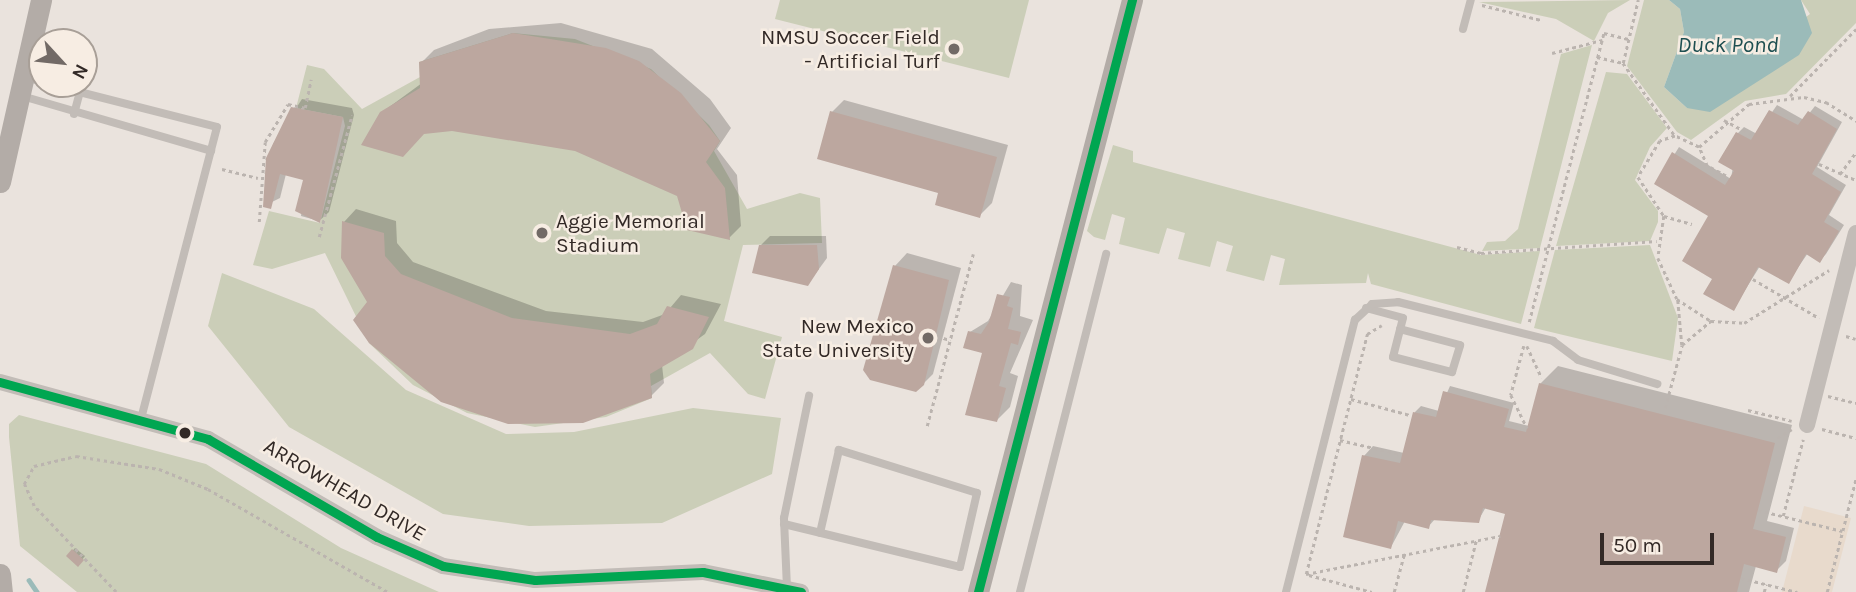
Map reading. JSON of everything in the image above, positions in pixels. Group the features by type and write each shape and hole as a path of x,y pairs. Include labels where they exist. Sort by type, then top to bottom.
{"street":[{"path":"0,182 18,85 41,0"},
{"path":"978,592 1132,0"},
{"path":"1801,426 1815,393 1856,233"},
{"name":"ARROWHEAD DRIVE","path":"0,383 141,419 227,447 377,537 443,566 535,580 703,572 794,590"},
{"path":"0,574 2,592"}],"lane":[{"path":"1463,29 1471,1"},
{"path":"18,85 28,84"},
{"path":"18,85 74,114 211,152"},
{"path":"98,96 217,127 141,419"},
{"path":"74,114 77,98"},
{"path":"1020,592 1105,254"},
{"path":"1286,592 1355,320 1366,308 1398,302 1553,341 1578,360 1657,384"},
{"path":"1366,308 1403,318 1400,329 1393,357 1452,372 1460,345 1400,329"},
{"path":"794,590 784,524 809,396"},
{"path":"784,524 820,533 960,567 976,493 839,450 820,533"}],"path":[{"path":"1623,63 1638,0"},
{"path":"1471,1 1541,20"},
{"path":"1790,96 1856,29"},
{"path":"1527,428 1511,395 1547,249 1604,33 1628,39"},
{"path":"1552,53 1602,40"},
{"path":"1597,57 1623,63 1675,136 1699,147 1707,166 1726,176"},
{"path":"259,222 258,178 270,132 288,104 305,108 311,80"},
{"path":"1699,147 1724,120 1749,104 1790,96 1826,102 1856,121"},
{"path":"319,237 352,115"},
{"path":"1724,120 1750,134"},
{"path":"1675,136 1652,146 1639,177 1664,216 1692,224"},
{"path":"1840,174 1856,152"},
{"path":"1819,164 1856,180"},
{"path":"222,169 258,178"},
{"path":"1664,216 1657,241 1658,258 1677,299 1682,345 1665,408"},
{"path":"1457,247 1481,253 1657,241"},
{"path":"928,426 973,254"},
{"path":"1677,299 1712,321 1744,323 1850,257"},
{"path":"1753,279 1831,325"},
{"path":"1682,345 1712,321"},
{"path":"1306,574 1367,334 1374,326 1390,327"},
{"path":"937,337 950,340"},
{"path":"1532,360 1542,377"},
{"path":"1815,393 1856,403"},
{"path":"1351,399 1410,415"},
{"path":"1777,438 1801,426"},
{"path":"1783,516 1801,426"},
{"path":"1340,440 1399,454"},
{"path":"116,592 34,506 24,484 34,466 76,456 159,469 208,489 388,592"},
{"path":"1826,592 1856,478"},
{"path":"1758,510 1842,531"},
{"path":"1306,574 1500,536"},
{"path":"1463,592 1476,540"},
{"path":"1394,592 1404,555"},
{"path":"1306,574 1372,592"},
{"path":"1741,578 1797,592"},
{"path":"1764,592 1766,584"}],"green space":[{"name":"NMSU Soccer Field - Artificial Turf","path":"780,0 1029,0 1009,78 775,19"},
{"path":"1630,0 1608,13 1594,41 1556,19 1479,2"},
{"path":"1644,0 1669,0 1680,9 1684,32 1664,87 1687,108 1810,14 1801,0 1856,0 1856,23 1786,94 1745,101 1691,140 1677,132 1627,66"},
{"name":"Aggie Memorial Stadium","path":"513,33 575,39 651,69 709,125 720,141 714,151 747,209 800,193 820,198 822,243 743,245 724,321 782,337 765,399 748,394 710,353 651,386 652,398 606,417 535,427 467,413 413,385 369,343 325,253 272,269 253,265 269,211 320,223 345,126 343,117 296,108 307,65 324,69 362,109 420,77 419,62"},
{"path":"1592,45 1540,248 1482,251 1487,242 1505,241 1518,229 1561,54"},
{"path":"1606,72 1627,74 1667,128 1650,147 1635,180 1658,211 1658,222 1650,241 1556,246"},
{"path":"1113,145 1133,151 1133,162 1481,255 1540,251 1521,324 1371,284 1368,273 1366,283 1279,285 1285,259 1271,255 1264,281 1226,271 1233,246 1217,241 1210,267 1178,259 1185,233 1167,228 1159,254 1119,244 1125,218 1112,214 1105,240 1094,237 1087,231"},
{"path":"1650,245 1678,318 1672,361 1534,328 1555,250"},
{"path":"222,273 314,309 406,390 506,434 574,432 693,408 781,418 772,474 662,523 529,526 443,514 289,427 208,326"},
{"path":"19,415 206,464 341,548 439,592 77,592 20,546 9,437 9,424"}],"shaded area":[{"path":"1804,506 1851,518 1832,592 1782,592"}],"water":[{"name":"Duck Pond","path":"1669,0 1801,0 1812,33 1799,55 1710,112 1687,108 1664,87 1684,32 1680,9"}],"building":[{"path":"513,33 606,48 639,61 681,93 720,141 706,162 725,188 730,240 687,230 677,196 575,151 452,131 424,134 403,157 361,145 380,112 420,88 419,62"},
{"path":"291,107 343,117 320,223 295,211 303,180 280,174 271,209 263,207 266,158"},
{"path":"1769,110 1798,125 1808,111 1837,129 1812,174 1841,192 1824,222 1839,231 1820,263 1806,254 1789,284 1758,267 1734,311 1703,294 1712,279 1682,261 1708,216 1654,184 1672,152 1725,185 1734,171 1718,162 1736,132 1751,140"},
{"path":"830,111 997,157 980,218 935,205 938,193 817,159"},
{"path":"342,221 384,233 385,256 401,274 512,318 630,334 657,324 667,306 709,317 693,349 650,374 652,398 583,423 508,424 441,402 369,343 353,320 367,302 341,258"},
{"path":"759,245 817,245 819,269 808,286 752,273"},
{"path":"893,265 949,280 924,385 916,392 870,380 863,370"},
{"path":"997,294 1010,297 1007,306 1013,308 1008,329 1021,332 1018,345 1011,343 999,386 1006,388 997,422 965,415 982,353 963,348 968,331 981,334 989,322"},
{"path":"1539,383 1775,443 1753,529 1786,537 1777,573 1744,564 1737,592 1485,592 1505,514 1483,508 1479,523 1431,520 1429,529 1398,521 1391,549 1343,537 1362,455 1400,463 1413,412 1436,417 1443,391 1509,409 1504,427 1526,432"},
{"path":"72,549 84,560 78,567 66,556"}],"waterway":[{"path":"29,580 37,592"}],"transit line":[{"path":"978,592 1132,0"},
{"path":"0,382 208,439 377,537 443,566 535,580 703,572 801,592"}],"place":[{"name":"NMSU Soccer Field - Artificial Turf","path":"954,49"},
{"name":"Aggie Memorial Stadium","path":"542,233"},
{"name":"New Mexico State University","path":"928,338"}]}
